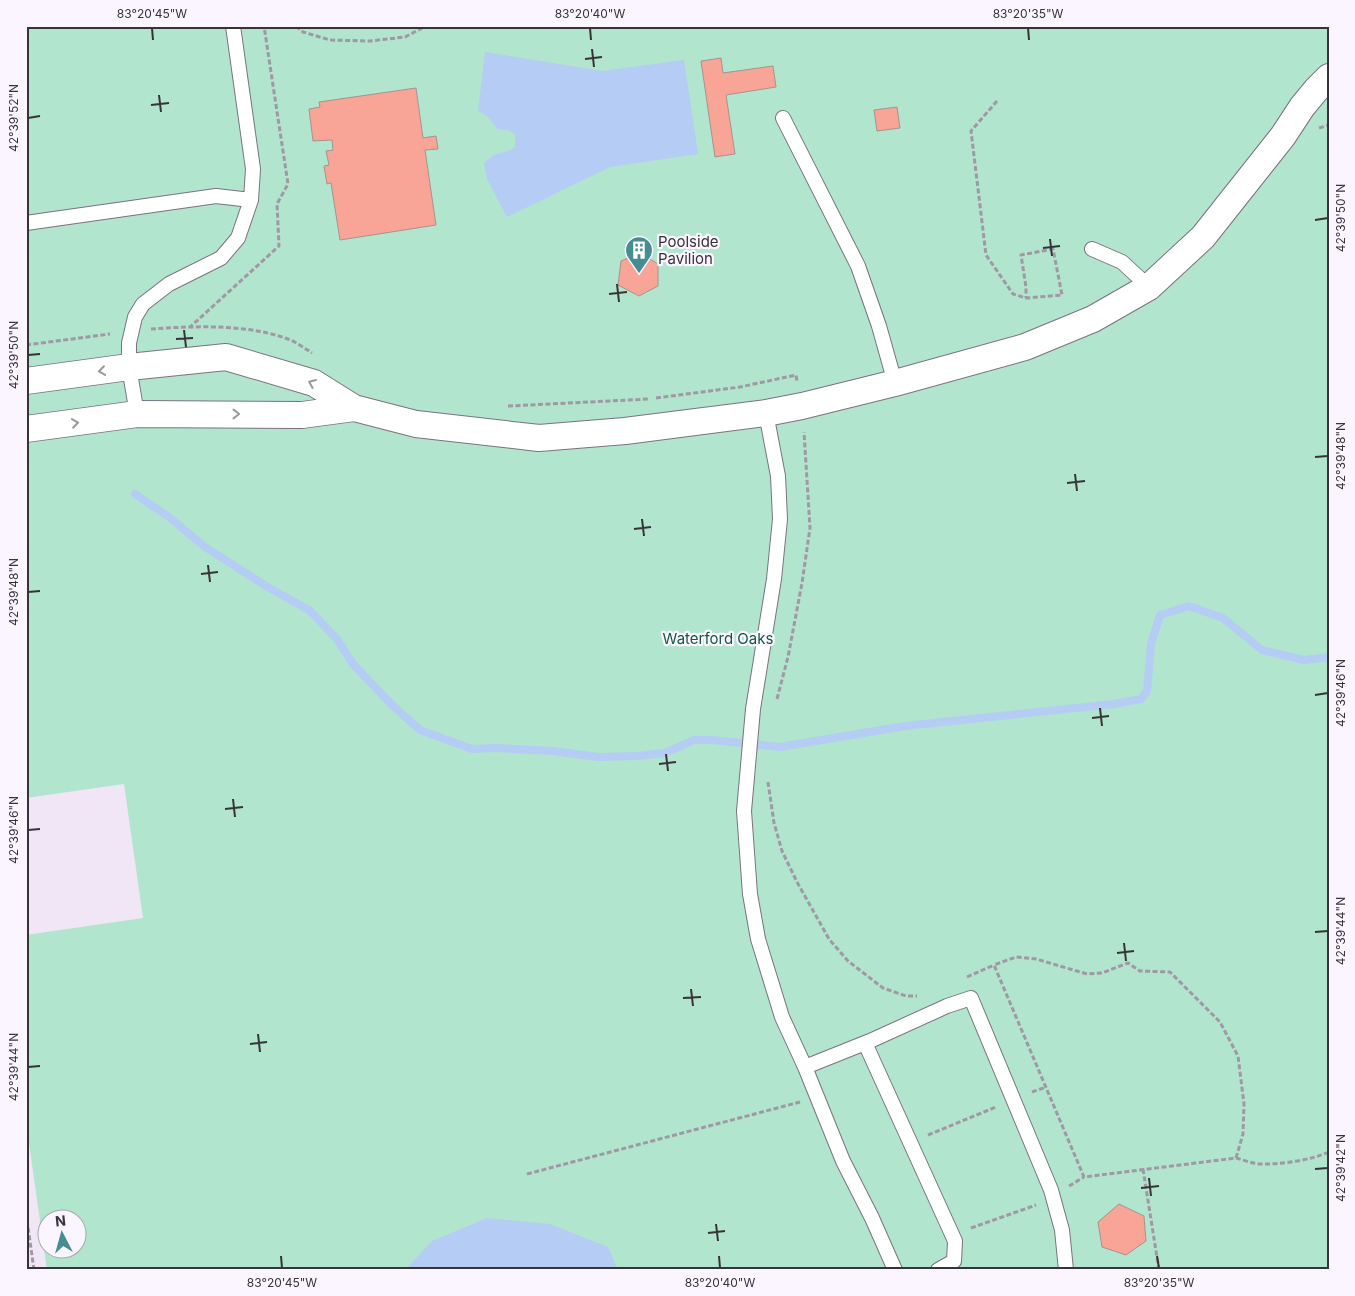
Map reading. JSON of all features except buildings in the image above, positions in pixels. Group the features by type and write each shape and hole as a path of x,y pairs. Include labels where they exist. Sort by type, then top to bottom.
{"street":[{"path":"26,381 129,367 226,357 314,382 354,408 416,424 539,438 625,431 766,413 802,406 895,383 1025,347 1093,319 1149,287 1203,237 1275,146 1302,107 1329,77"},
{"path":"26,429 137,414 302,414 354,408"}],"lane":[{"path":"137,414 129,367 129,343 135,317 143,304 169,284 221,258 238,238 251,200 253,169 233,26"},
{"path":"783,118 858,266 879,326 895,383"},
{"path":"26,223 216,196 251,200"},
{"path":"1092,250 1122,262 1149,287"},
{"path":"766,413 778,476 780,520 774,579 753,709 744,811 750,894 758,939 782,1017 805,1067 843,1161 872,1218 895,1270"},
{"path":"805,1067 865,1043 947,1006 971,998 1052,1196 1062,1230 1066,1270"},
{"path":"865,1043 955,1241 954,1261 938,1270"}],"path":[{"path":"296,26 303,32 330,40 370,41 405,37 426,26"},
{"path":"997,101 971,130 986,255 1012,294 1026,298 1062,294 1053,249 1021,255 1026,298"},
{"path":"26,346 153,329 214,328 256,330 287,338 320,358"},
{"path":"501,405 563,405 648,400 740,386 796,375 802,406 810,528 788,657 777,700"},
{"path":"768,778 774,823 782,851 797,882 830,939 848,961 883,988 906,996 924,997"},
{"path":"959,981 1016,957 1036,959 1087,974 1102,973 1128,963 1140,972 1170,972 1220,1022 1238,1056 1244,1104 1243,1134 1236,1158"},
{"path":"994,966 1084,1177"},
{"path":"910,1142 1046,1087"},
{"path":"527,1174 817,1097"},
{"path":"952,1235 1034,1206 1084,1177 1236,1158 1259,1164 1318,1157 1329,1152"},
{"path":"1143,1169 1159,1270"},
{"path":"26,1214 34,1270"}],"green space":[{"name":"Waterford Oaks","path":"26,26 1329,26 1329,1270 47,1270 45,1258 88,1258 88,1208 38,1208 26,1122 26,935 143,918 124,784 26,798"}],"water":[{"path":"485,52 602,71 684,60 698,154 610,167 507,217 487,179 484,163 494,155 515,147 515,134 508,130 498,129 486,115 478,111"},
{"path":"487,1218 550,1224 608,1247 618,1270 405,1270 432,1241"}],"waterway":[{"path":"135,494 169,517 205,547 271,589 309,610 337,639 353,664 391,704 420,730 472,749 496,748 553,751 598,757 665,753 694,740 780,747 905,726 1114,704 1141,699 1147,691 1151,644 1160,615 1189,606 1223,618 1262,650 1304,660 1329,657"}],"place":[{"name":"Poolside Pavilion","path":"639,274"}]}
